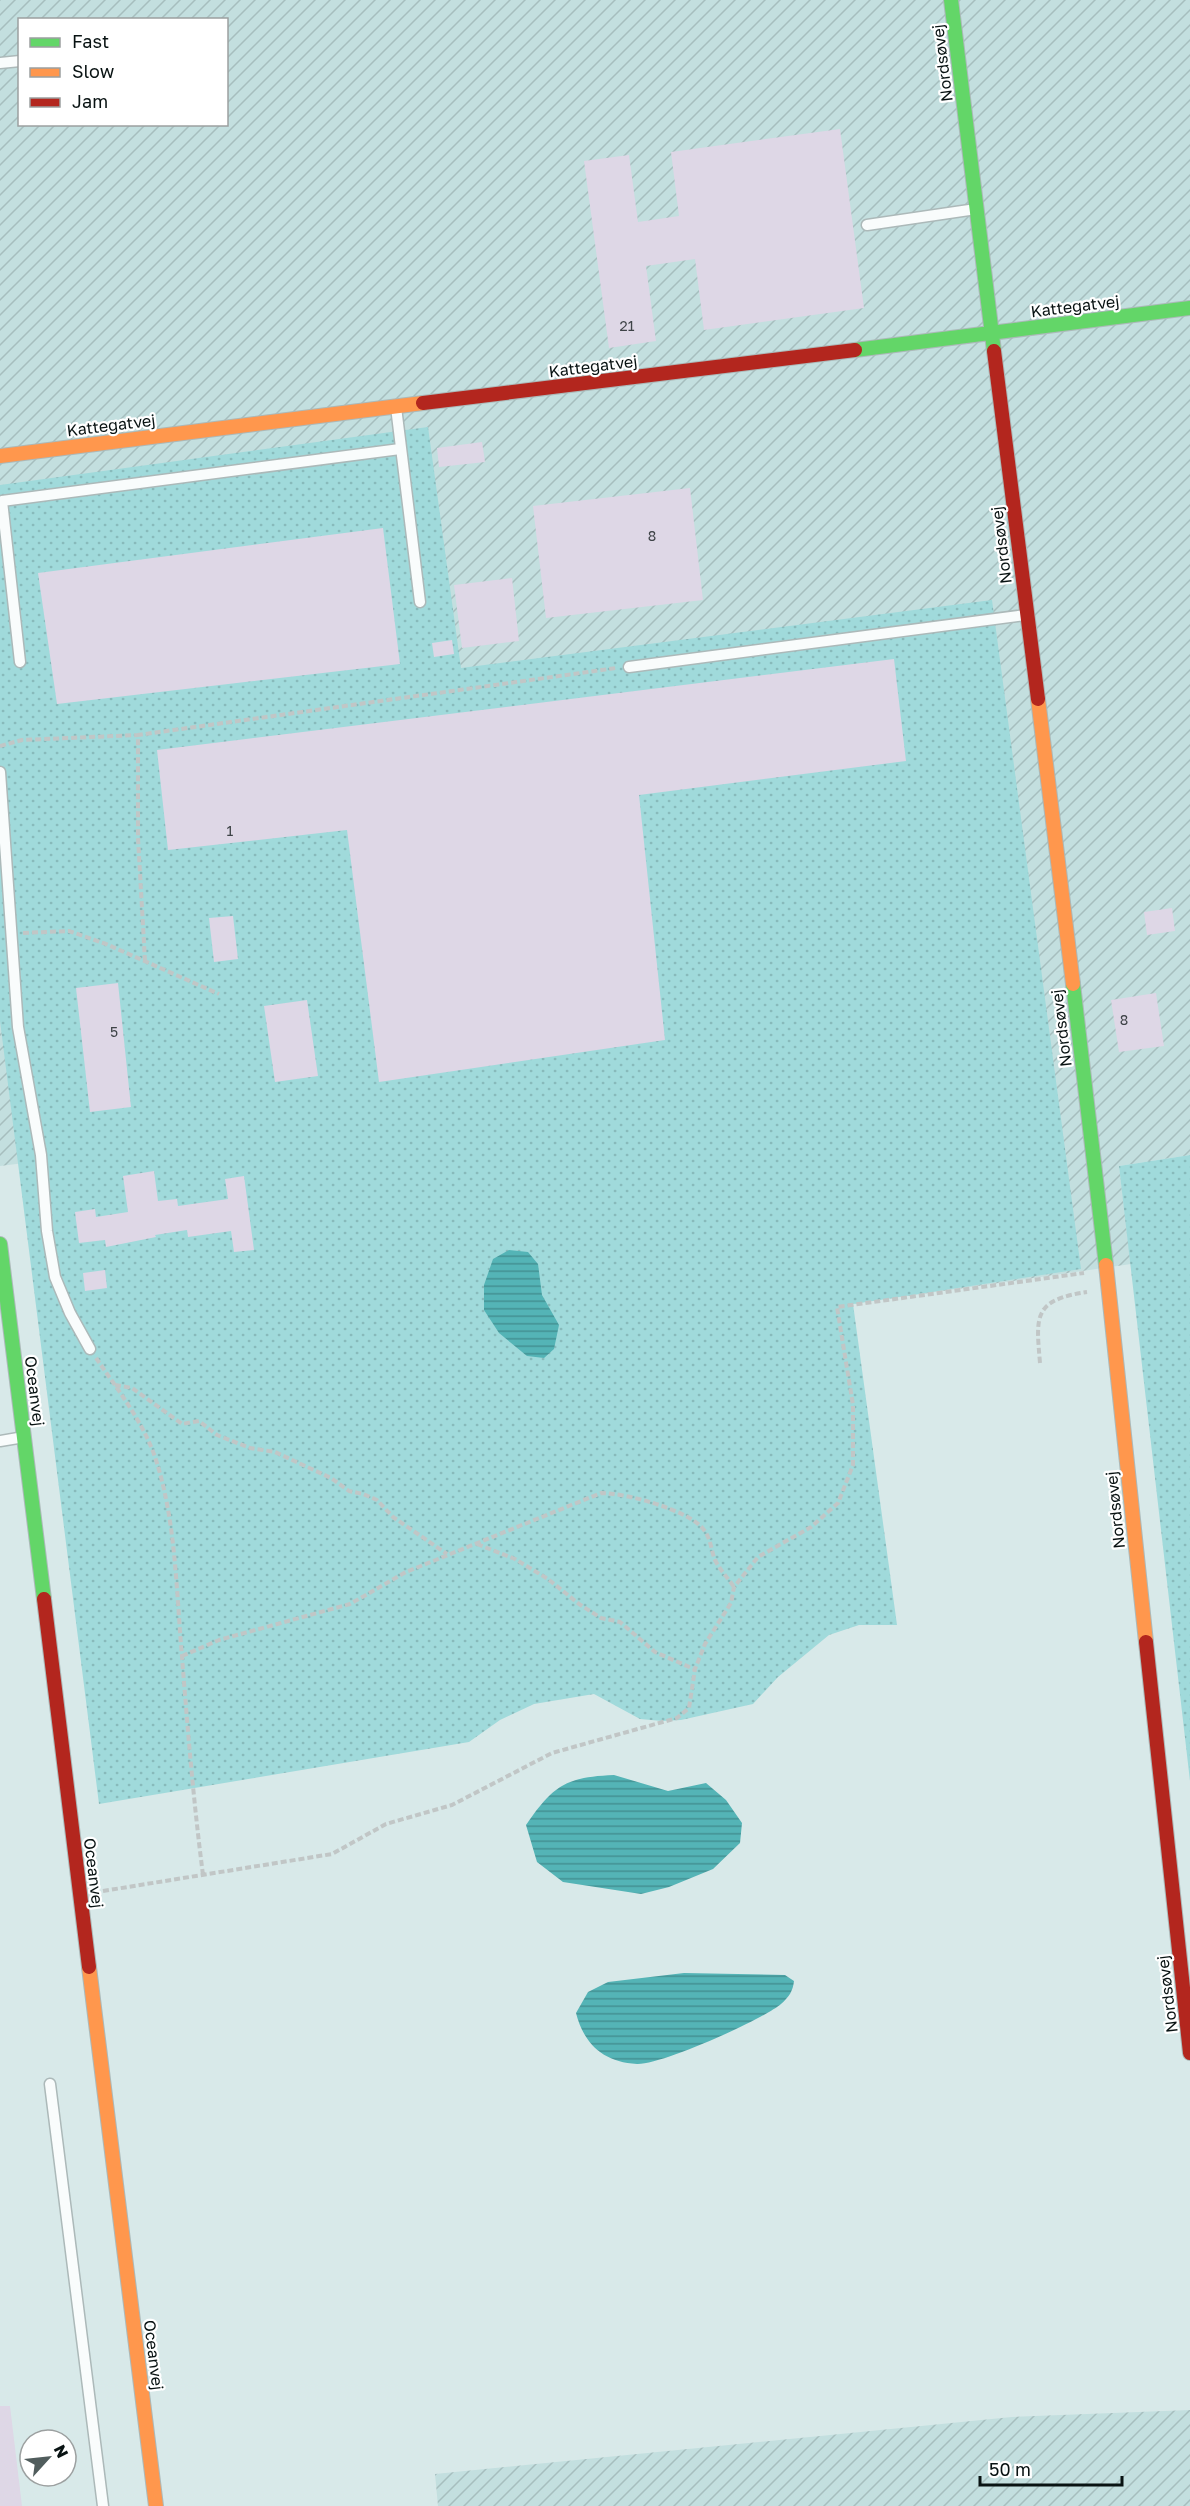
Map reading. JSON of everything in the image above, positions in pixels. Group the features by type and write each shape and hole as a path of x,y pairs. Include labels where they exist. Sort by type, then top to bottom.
{"street":[{"name":"Nordsøvej","path":"951,0 1057,852 1106,1270 1151,1715 1190,2053"},
{"name":"Kattegatvej","path":"0,456 1190,308"},
{"name":"Oceanvej","path":"0,1244 156,2506"}],"lane":[{"path":"0,63 18,60"},
{"path":"867,225 976,209"},
{"path":"396,407 420,602"},
{"path":"20,662 2,501 400,449"},
{"path":"628,667 1026,615"},
{"path":"0,772 5,934 18,1027 41,1155 42,1192 53,1268 70,1313 90,1349"},
{"path":"0,1441 24,1437"},
{"path":"50,2084 103,2506"}],"path":[{"path":"0,746 22,741 138,735 628,667"},
{"path":"138,735 138,838 145,961"},
{"path":"5,934 69,931 219,994"},
{"path":"80,1895 332,1854 386,1824 452,1805 552,1753 677,1718 689,1708 694,1669 705,1644 731,1603 734,1587 758,1557 812,1527 838,1503 853,1465 854,1405 837,1307 1106,1270"},
{"path":"1040,1363 1037,1323 1045,1307 1066,1295 1108,1289"},
{"path":"90,1349 136,1417 155,1458 167,1502 182,1656 190,1772 203,1875"},
{"path":"115,1385 132,1388 182,1424 199,1421 217,1435 250,1448 275,1452 331,1478 349,1491 377,1500 393,1517 448,1554"},
{"path":"182,1656 228,1637 350,1604 406,1572 601,1493 616,1493 680,1513 702,1527 709,1537 715,1560 734,1587"},
{"path":"477,1543 515,1559 601,1618 620,1622 655,1652 694,1669"}],"shaded area":[{"path":"0,0 1190,0 1190,1155 1119,1166 1131,1264 852,1304 33,1162 0,1166"},
{"path":"428,427 461,668 992,600 1081,1269 853,1304 897,1625 859,1625 829,1635 778,1677 753,1704 681,1720 662,1721 640,1719 594,1694 534,1704 500,1720 469,1742 99,1804 0,1021 0,485"},
{"path":"1190,1155 1190,1781 1119,1166"},
{"path":"509,1250 528,1252 538,1264 542,1295 559,1325 554,1349 544,1358 527,1356 499,1333 484,1310 484,1285 493,1259"},
{"path":"614,1775 668,1791 706,1783 726,1800 742,1823 740,1843 713,1869 669,1887 641,1894 563,1882 537,1862 526,1825 544,1801 562,1786 583,1778"},
{"path":"684,1973 785,1975 794,1981 793,1988 781,2004 754,2020 688,2050 649,2062 637,2064 614,2060 597,2049 584,2034 576,2013 588,1992 608,1982"},
{"path":"1190,2410 1190,2506 438,2506 435,2474 1012,2417"}],"building":[{"path":"840,129 864,308 704,330 695,259 646,266 656,341 609,348 584,161 629,155 638,222 679,216 671,152"},
{"path":"482,442 485,462 439,467 437,448"},
{"path":"690,488 703,600 546,618 533,506"},
{"path":"383,528 400,664 57,704 38,573"},
{"path":"512,578 519,641 462,648 454,585"},
{"path":"452,640 454,654 434,657 432,643"},
{"path":"894,659 906,761 639,795 665,1040 379,1082 347,830 168,850 157,750"},
{"path":"1172,908 1175,931 1147,935 1144,912"},
{"path":"233,916 238,959 214,962 209,918"},
{"path":"118,983 131,1107 90,1112 76,988"},
{"path":"1156,993 1164,1046 1119,1052 1111,1000"},
{"path":"307,1000 318,1076 275,1082 264,1006"},
{"path":"154,1171 158,1201 177,1199 178,1206 228,1199 225,1179 244,1176 254,1250 234,1252 231,1231 188,1237 187,1230 106,1247 105,1240 79,1243 75,1212 95,1209 96,1217 128,1212 123,1176"},
{"path":"105,1270 107,1288 85,1291 83,1273"},
{"path":"0,2406 10,2406 18,2488 22,2506 0,2506"}],"traffic: fast":[{"path":"951,0 994,351"},
{"path":"855,350 1190,308"},
{"path":"1073,984 1106,1265"},
{"path":"0,1244 44,1599"}],"traffic: slow":[{"path":"0,456 423,403"},
{"path":"1038,699 1073,984"},
{"path":"1106,1265 1146,1642"},
{"path":"89,1967 156,2506"}],"traffic: jam":[{"path":"423,403 855,350"},
{"path":"994,351 1038,699"},
{"path":"44,1599 89,1967"},
{"path":"1146,1642 1190,2053"}]}
